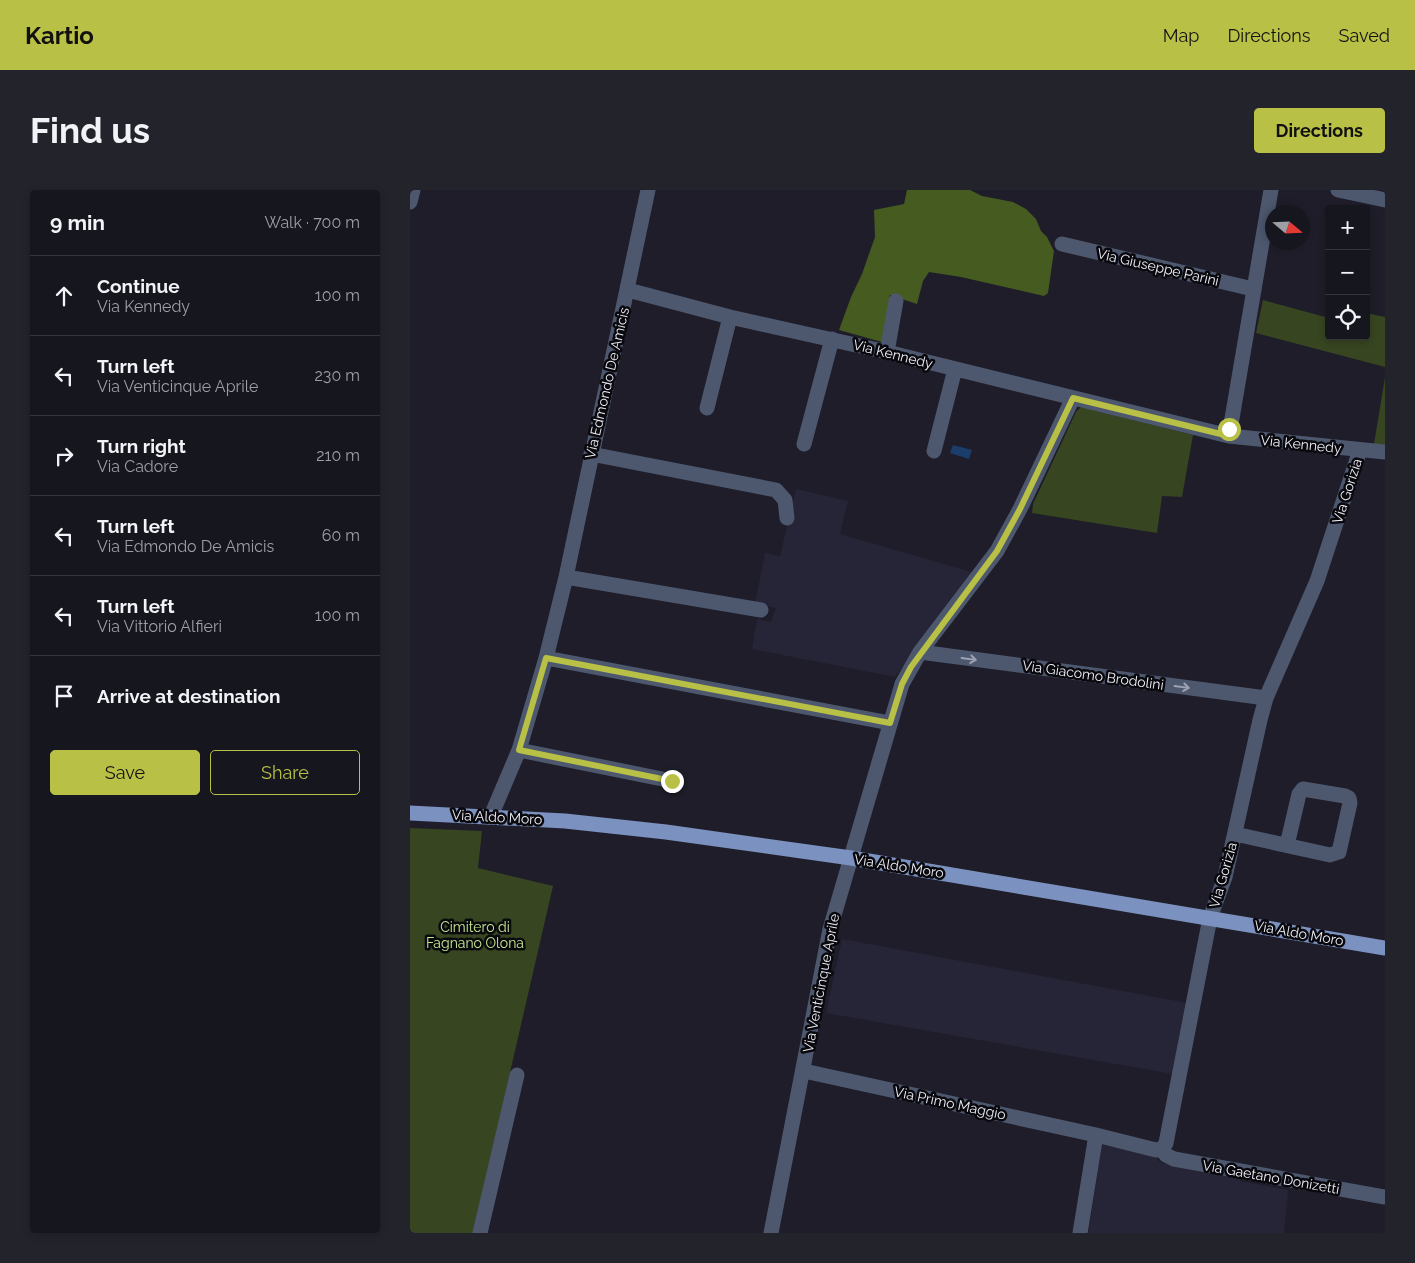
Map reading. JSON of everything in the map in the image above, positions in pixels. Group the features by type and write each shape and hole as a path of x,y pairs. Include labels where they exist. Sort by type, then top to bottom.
{"main road":[{"name":"Via Aldo Moro","path":"410,813 490,816 629,827 851,858 1385,948"}],"street":[{"path":"410,202 413,190"},
{"name":"Via Edmondo De Amicis","path":"490,816 519,750 546,658 566,577 648,190"},
{"path":"1229,436 1271,190"},
{"path":"1338,190 1385,200"},
{"name":"Via Giuseppe Parini","path":"1062,244 1253,289"},
{"name":"Via Kennedy","path":"628,290 730,317 832,339 1229,436 1385,452"},
{"path":"886,352 896,301"},
{"path":"707,408 730,317"},
{"path":"804,444 832,339"},
{"path":"934,451 955,369"},
{"name":"Via Venticinque Aprile","path":"771,1233 804,1071 825,951 902,684 920,652 997,551 1020,509 1073,398"},
{"name":"Via Gorizia","path":"1162,1149 1166,1143 1210,918 1225,877 1266,698 1317,580 1360,450"},
{"path":"591,454 776,490 785,500 787,518"},
{"path":"566,577 761,610"},
{"name":"Via Giacomo Brodolini","path":"920,652 1266,698"},
{"path":"546,658 890,723"},
{"path":"519,750 672,781"},
{"path":"1235,834 1330,855 1339,852 1350,803 1349,798 1303,789 1299,794 1287,845"},
{"name":"Via Primo Maggio","path":"804,1071 1096,1135"},
{"path":"480,1233 517,1075"},
{"path":"1080,1233 1096,1135 1156,1150 1162,1149"},
{"name":"Via Gaetano Donizetti","path":"1162,1149 1166,1155 1174,1159 1385,1197"}],"shaded area":[{"path":"796,489 848,501 840,534 975,573 895,677 752,649 757,619 771,622 776,608 755,604 765,553 780,556"},
{"path":"842,939 1188,1003 1173,1074 826,1013"},
{"path":"1102,1145 1154,1155 1160,1162 1239,1176 1240,1181 1288,1190 1284,1233 1088,1233"}],"green space":[{"path":"907,190 970,190 982,196 1013,202 1026,209 1036,219 1041,231 1047,237 1054,251 1048,293 1044,296 961,277 929,272 923,281 917,304 890,295 882,342 839,330 875,237 874,210 904,204"},
{"path":"1263,300 1325,317 1325,340 1370,340 1370,314 1385,317 1385,367 1256,333"},
{"path":"1385,377 1385,445 1374,444"},
{"path":"1081,407 1193,435 1182,497 1162,496 1157,533 1032,513 1033,504 1076,412"},
{"name":"Cimitero di Fagnano Olona","path":"410,828 482,831 478,868 553,886 473,1233 410,1233"}],"water":[{"path":"953,445 972,450 969,459 950,453"}],"route":[{"path":"672,781 519,750 546,658 890,723 902,684 911,667 920,652 997,551 1020,509 1073,398 1229,436 1229,429"}]}
